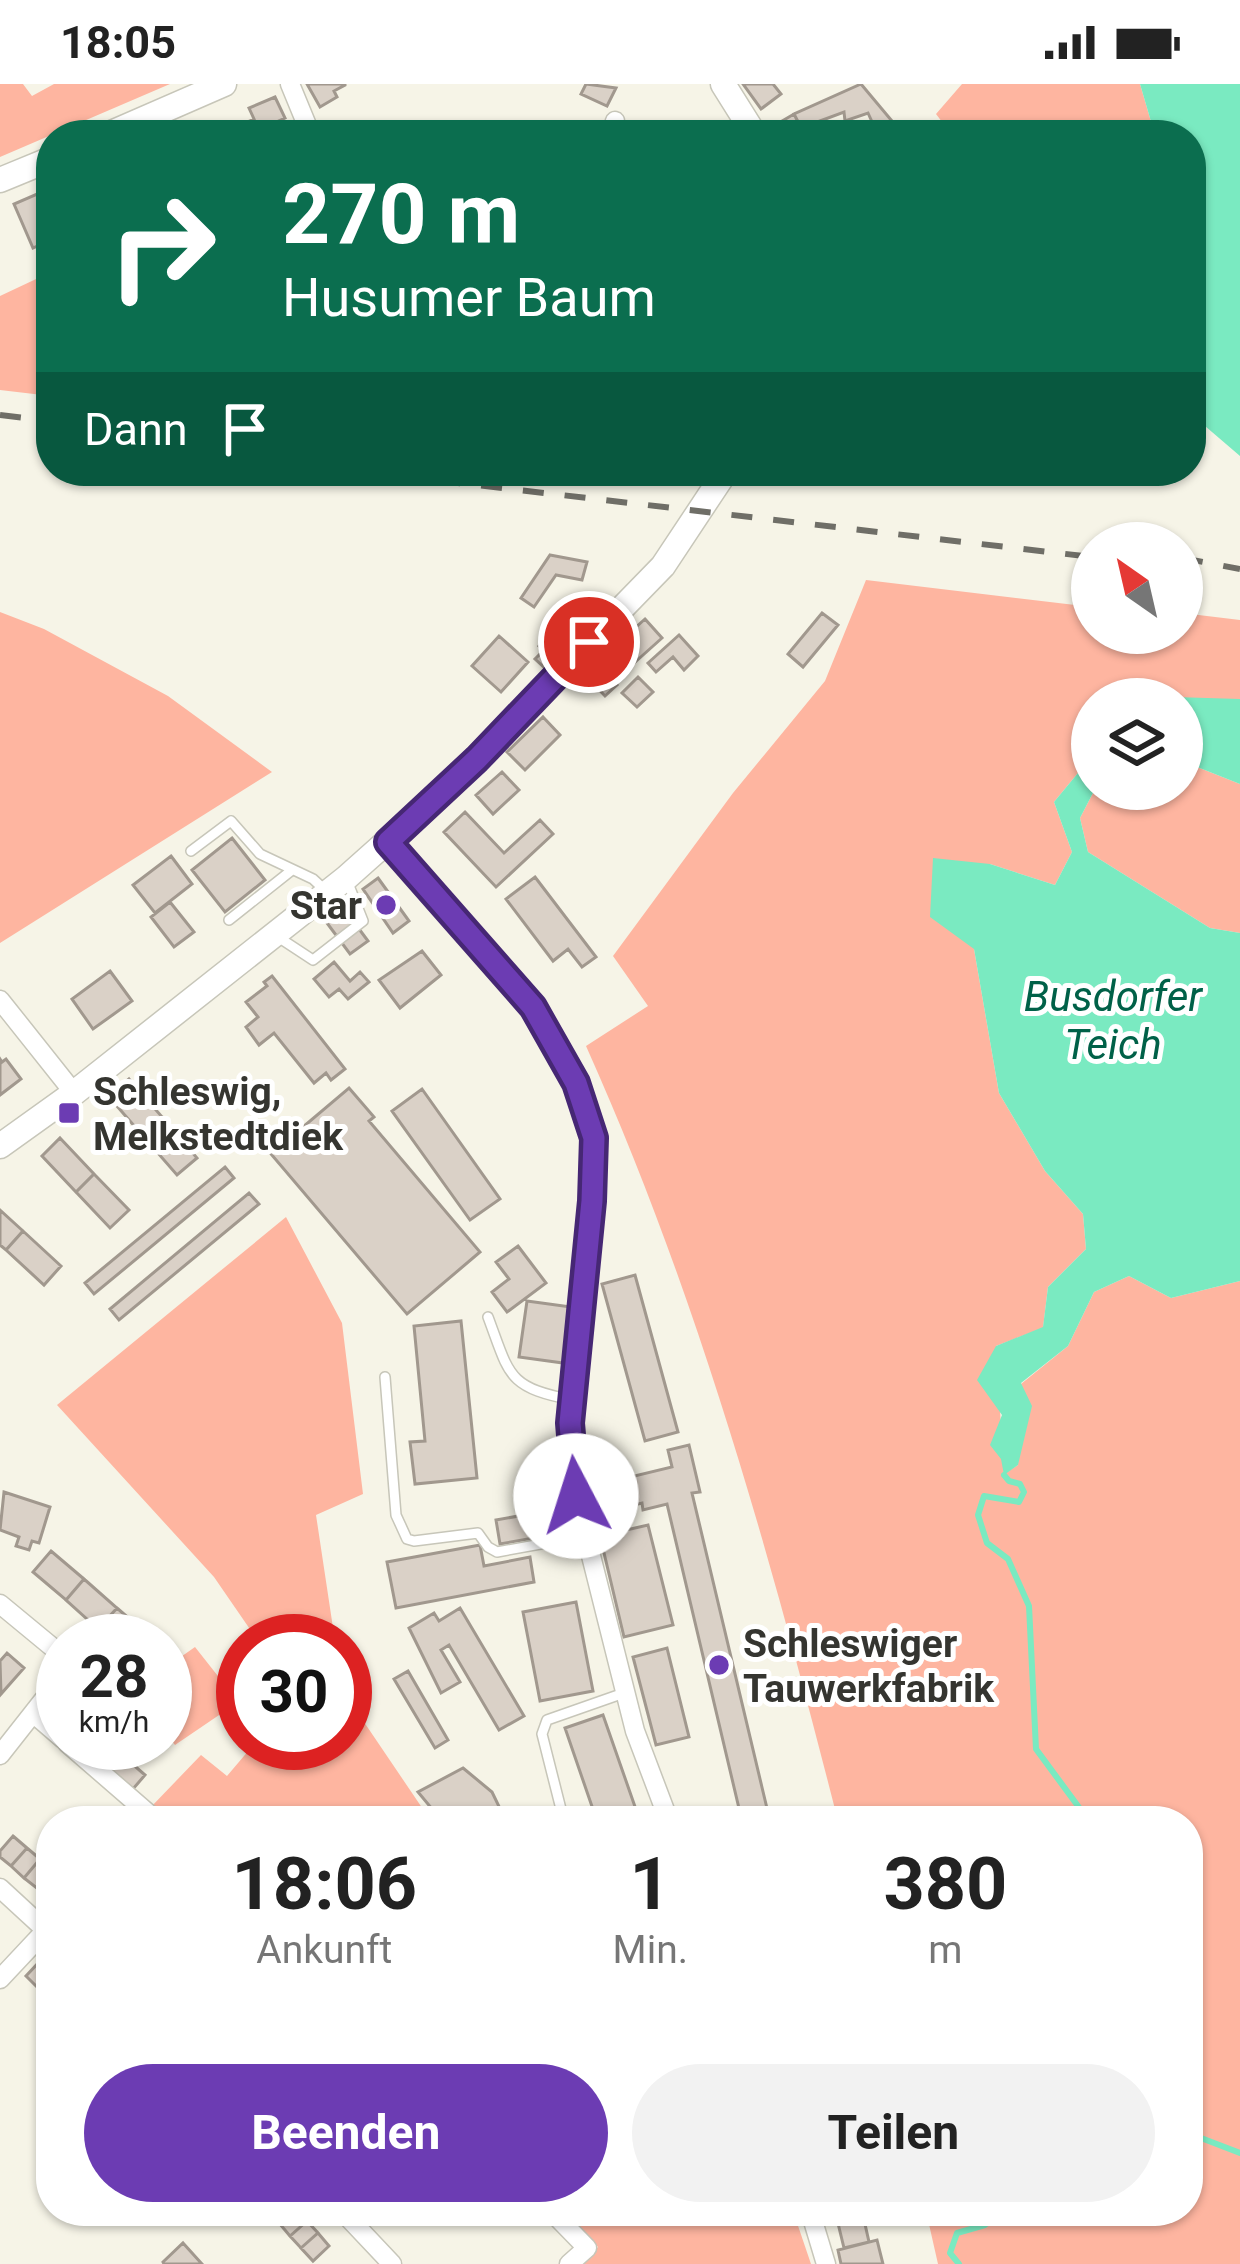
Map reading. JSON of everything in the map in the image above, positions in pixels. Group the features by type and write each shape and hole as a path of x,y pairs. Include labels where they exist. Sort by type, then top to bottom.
{"street":[{"path":"141,120 224,84"},
{"path":"290,84 305,120"},
{"path":"726,85 746,120"},
{"path":"0,181 36,165"},
{"path":"0,1146 74,1093 388,842 506,730 663,566 716,486"},
{"path":"388,842 533,1007 576,1083 594,1138 570,1423 576,1496 634,1731 663,1806"},
{"path":"0,1000 74,1093"},
{"path":"0,1604 36,1634"},
{"path":"0,1755 36,1711"},
{"path":"98,1770 140,1806"},
{"path":"0,1888 36,1921"},
{"path":"0,1978 36,1944"},
{"path":"356,2226 392,2264"},
{"path":"566,2226 587,2248 569,2264"},
{"path":"815,2226 826,2264"}],"lane":[{"path":"191,851 231,821 260,854 313,880 337,885 363,921 313,960 273,934"},
{"path":"229,920 292,870"},
{"path":"488,1317 517,1382 531,1392 572,1400"},
{"path":"385,1377 396,1515 407,1539 478,1533 497,1552 586,1536"},
{"path":"560,1806 542,1734 547,1720 625,1693"}],"shaded area":[{"path":"0,84 23,84 32,96 54,84 170,84 86,120 36,120 36,142 0,157"},
{"path":"962,84 1140,84 1151,120 941,120 936,114"},
{"path":"36,279 36,394 0,390 0,296"},
{"path":"866,580 1071,604 1071,654 1203,654 1203,616 1240,620 1240,699 1203,699 1203,678 1071,678 1071,781 1054,802 1072,852 1055,885 990,864 974,949 999,1093 1045,1171 1083,1214 1086,1249 1048,1287 1043,1328 996,1346 1004,1474 1018,1465 1021,1384 1068,1346 1094,1292 1129,1276 1171,1298 1240,1281 1240,2264 938,2264 929,2226 1203,2226 1203,1806 834,1806 729,1428 663,1235 586,1046 648,1006 613,956 733,793 825,681"},
{"path":"0,612 44,629 168,696 272,772 0,943"},
{"path":"1203,769 1240,784 1240,933 1210,928 1088,852 1080,818 1084,810 1203,810"},
{"path":"286,1217 342,1323 363,1494 316,1515 331,1614 239,1614 214,1577 57,1405"},
{"path":"195,1647 216,1674 216,1717 192,1733"},
{"path":"372,1734 421,1806 152,1806 187,1770 192,1770 201,1755 227,1776 232,1770 372,1770"},
{"path":"577,2226 798,2226 811,2264 581,2264 598,2247"}],"water":[{"path":"1140,84 1240,84 1240,456 1206,427 1206,120 1151,120"},
{"path":"1203,698 1240,699 1240,784 1203,769"},
{"name":"Busdorfer Teich","path":"1071,781 1071,810 1084,810 1080,818 1088,852 1210,928 1240,933 1240,1281 1171,1298 1129,1276 1094,1292 1068,1346 1021,1383 1032,1406 1018,1465 1004,1475 1001,1459 990,1445 1002,1415 977,1380 996,1346 1043,1327 1048,1287 1086,1249 1083,1214 1045,1171 999,1093 974,949 930,917 933,858 990,864 1055,885 1072,852 1054,802"}],"building":[{"path":"307,84 345,85 334,91 337,97 320,107"},
{"path":"586,84 616,88 607,106 581,94"},
{"path":"743,84 773,84 781,94 761,109"},
{"path":"861,84 891,120 871,120 868,113 845,120 844,112 822,120 797,120 794,114"},
{"path":"275,97 285,118 252,120 249,108"},
{"path":"36,194 36,247 33,248 14,204"},
{"path":"550,555 587,562 582,580 556,575 534,607 521,598"},
{"path":"822,613 838,625 803,667 788,654"},
{"path":"645,619 662,638 633,664 616,645"},
{"path":"552,632 572,647 549,672 535,659"},
{"path":"679,635 698,656 684,670 673,657 656,672 648,663"},
{"path":"499,636 528,662 501,692 472,666"},
{"path":"598,664 617,685 605,696 586,676"},
{"path":"638,677 653,692 637,707 622,693"},
{"path":"543,717 560,735 525,770 507,752"},
{"path":"502,772 519,790 493,814 476,795"},
{"path":"465,812 504,853 540,820 553,834 496,887 444,832"},
{"path":"232,838 265,880 225,912 192,870"},
{"path":"171,856 192,884 155,913 133,885"},
{"path":"535,877 596,957 582,967 568,949 553,961 506,899"},
{"name":"Star","path":"378,878 409,921 393,933 363,889"},
{"path":"170,902 194,932 174,947 151,917"},
{"path":"342,906 368,941 350,954 324,919"},
{"path":"422,951 441,975 400,1008 379,980"},
{"path":"334,962 350,981 360,972 369,982 348,999 339,989 329,997 314,979"},
{"path":"110,971 132,1001 93,1029 72,999"},
{"path":"272,976 345,1069 331,1080 326,1073 314,1083 274,1033 259,1045 246,1027 258,1017 246,1002"},
{"path":"0,1059 6,1059 21,1079 0,1095"},
{"path":"129,1079 163,1118 143,1136 109,1097"},
{"path":"349,1088 374,1117 369,1121 480,1252 407,1314 271,1154"},
{"path":"422,1089 500,1199 470,1220 392,1111"},
{"path":"163,1118 197,1158 177,1175 143,1136"},
{"path":"60,1138 94,1174 76,1192 42,1156"},
{"path":"225,1167 234,1178 94,1294 85,1283"},
{"path":"94,1174 129,1210 110,1228 76,1192"},
{"path":"249,1193 259,1204 119,1320 110,1309"},
{"path":"0,1210 23,1231 6,1250 0,1245"},
{"path":"23,1231 61,1266 44,1285 6,1250"},
{"path":"518,1246 546,1283 507,1312 492,1292 509,1279 496,1262"},
{"path":"635,1275 678,1432 645,1441 602,1284"},
{"path":"527,1301 571,1307 563,1363 519,1357"},
{"path":"461,1321 477,1478 415,1484 410,1442 425,1441 414,1326"},
{"name":"Schleswiger Tauwerkfabrik","path":"689,1445 700,1492 692,1493 766,1806 738,1806 667,1504 643,1510 642,1503 634,1505 626,1478 672,1467 668,1450"},
{"path":"4,1492 50,1507 39,1543 32,1541 29,1550 16,1546 19,1537 0,1530"},
{"path":"558,1509 562,1533 500,1544 496,1520"},
{"path":"648,1525 673,1625 624,1637 600,1536"},
{"path":"480,1545 484,1566 530,1557 534,1582 396,1608 387,1562"},
{"path":"51,1551 84,1579 66,1600 33,1572"},
{"path":"84,1579 117,1608 112,1614 81,1614 66,1600"},
{"path":"576,1602 593,1691 540,1701 523,1612"},
{"path":"460,1608 524,1716 499,1730 449,1645 441,1650 460,1682 441,1693 409,1628 434,1613 439,1621"},
{"path":"667,1648 689,1737 656,1745 633,1657"},
{"path":"7,1653 24,1668 1,1694 0,1661"},
{"path":"408,1671 448,1740 435,1748 394,1679"},
{"path":"603,1715 635,1806 592,1806 565,1728"},
{"path":"463,1768 492,1792 499,1806 430,1806 418,1792"},
{"path":"111,1770 139,1770 145,1775 133,1789"},
{"path":"13,1836 27,1848 11,1866 0,1851"},
{"path":"27,1848 36,1856 36,1864 24,1878 11,1866"},
{"path":"36,1864 36,1887 24,1878"},
{"path":"36,1965 36,1986 26,1976"},
{"path":"282,2226 301,2226 290,2236"},
{"path":"301,2226 312,2226 318,2233 301,2248 290,2236"},
{"path":"839,2226 865,2226 869,2242 844,2248"},
{"path":"318,2233 329,2246 313,2261 301,2248"},
{"path":"877,2240 883,2264 841,2264 838,2250"},
{"path":"183,2243 202,2264 164,2264 163,2262"}],"waterway":[{"path":"1004,1475 1020,1484 1024,1492 1019,1502 984,1496 978,1515 987,1543 1008,1559 1029,1606 1036,1749 1078,1806"},
{"path":"1203,2139 1240,2153"},
{"path":"959,2264 950,2253 957,2233 982,2226"}],"railway":[{"path":"0,415 36,419"},
{"path":"484,486 1071,555"},
{"path":"1203,562 1240,569"}],"place":[{"name":"Star","path":"386,905"},
{"name":"Schleswig, Melkstedtdiek","path":"69,1113"},
{"name":"Schleswiger Tauwerkfabrik","path":"719,1665"}],"route":[{"path":"576,1496 570,1423 594,1138 576,1083 533,1007 388,842 477,759 589,642"}]}
